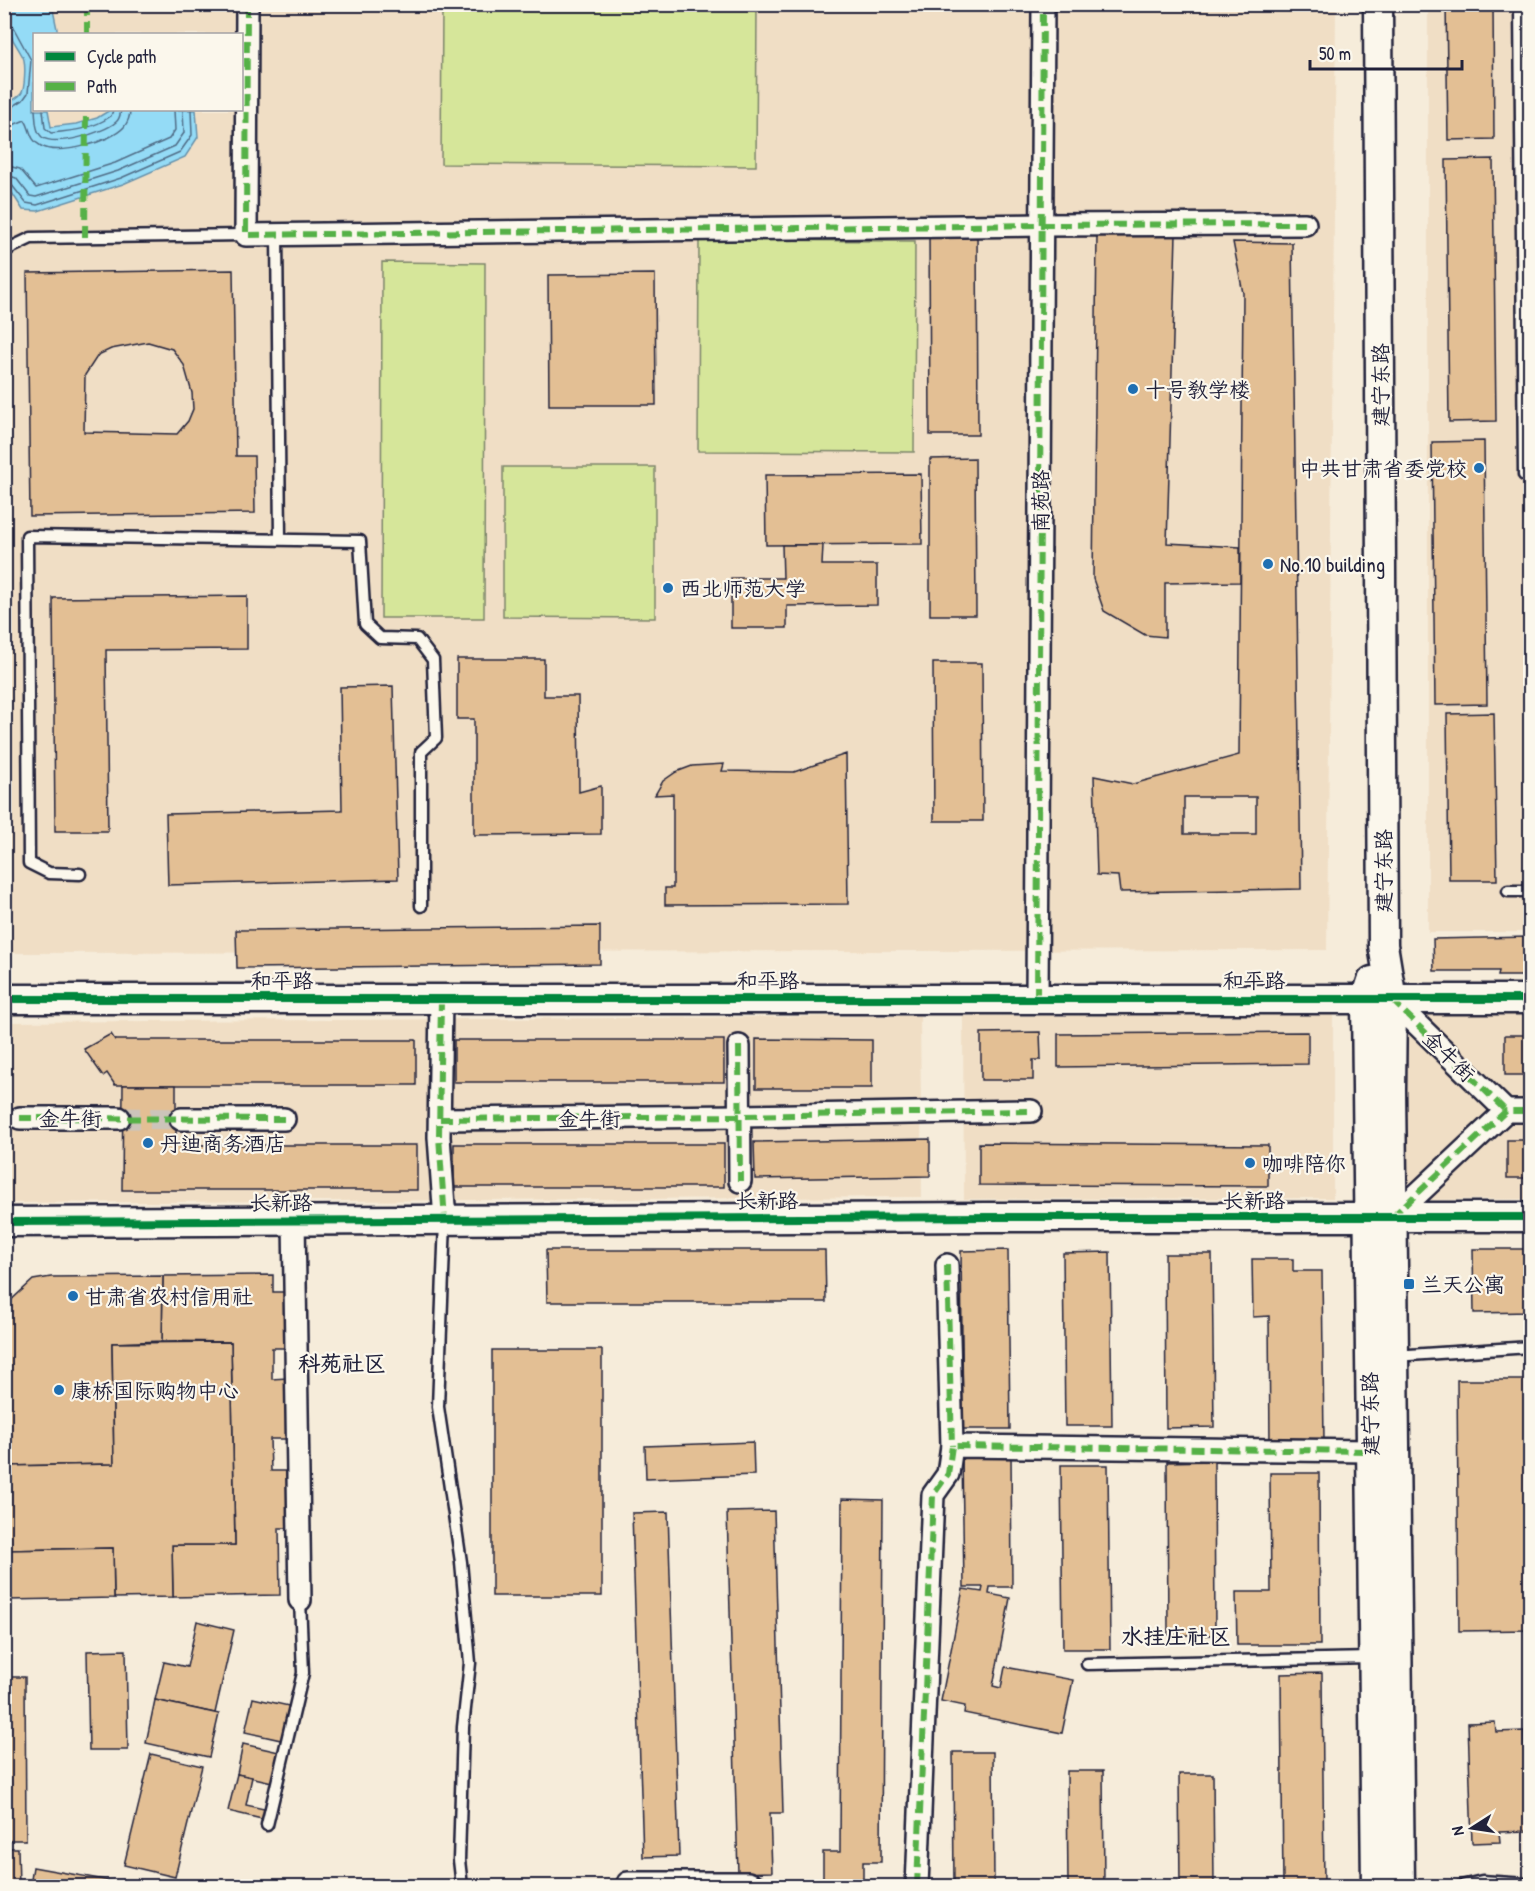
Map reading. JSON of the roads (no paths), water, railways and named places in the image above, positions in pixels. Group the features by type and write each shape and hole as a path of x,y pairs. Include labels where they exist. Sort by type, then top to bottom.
{"street":[{"path":"247,4 246,234 1305,224"},
{"name":"南苑路","path":"1037,998 1043,4"},
{"name":"建宁东路","path":"1376,1887 1370,1450 1380,1218 1379,999 1383,945 1378,4"},
{"path":"441,998 440,1119 445,1220"},
{"name":"和平路","path":"4,999 1530,999"},
{"name":"金牛街","path":"1379,999 1506,1111"},
{"path":"739,1046 740,1181"},
{"name":"金牛街","path":"440,1119 1031,1111"},
{"path":"1380,1218 1506,1111 1530,1111"},
{"name":"金牛街","path":"20,1118 119,1118"},
{"path":"181,1119 284,1119"},
{"name":"长新路","path":"4,1222 978,1217 1530,1217"},
{"name":"建宁东路","path":"1380,1218 1393,1356 1400,1887"},
{"path":"294,1220 300,1600"},
{"path":"917,1887 933,1495 948,1474 952,1446 947,1265"},
{"path":"952,1446 1370,1450"},
{"path":"627,1887 628,1883 748,1882 755,1887"}],"lane":[{"path":"1520,4 1525,63 1524,475 1530,475"},
{"path":"4,251 31,238 246,234"},
{"path":"277,234 280,539"},
{"path":"80,874 50,873 28,863 27,536 360,541 365,624 380,638 417,639 433,660 436,738 421,752 421,906"},
{"path":"1508,891 1530,891"},
{"path":"445,1220 438,1407 461,1562 470,1663 463,1727 459,1860 462,1887"},
{"path":"1393,1356 1530,1347"},
{"path":"267,1825 303,1673 300,1600"},
{"path":"1087,1664 1373,1658"},
{"path":"1461,1887 1482,1881 1526,1884 1528,1887"}],"water":[{"path":"5,5 52,5 58,33 33,33 33,111 48,111 51,127 76,124 97,118 108,111 196,111 198,137 185,157 123,184 38,211 23,210 5,182 5,105 21,94 25,70 23,57 7,27"}],"tunnel":[{"path":"119,1118 181,1119"}],"place":[{"name":"十号教学楼","path":"1133,389"},
{"name":"中共甘肃省委党校","path":"1479,468"},
{"name":"No.10 building","path":"1268,564"},
{"name":"西北师范大学","path":"668,588"},
{"name":"丹迪商务酒店","path":"148,1143"},
{"name":"咖啡陪你","path":"1250,1163"},
{"name":"兰天公寓","path":"1409,1284"},
{"name":"甘肃省农村信用社","path":"73,1296"},
{"name":"康桥国际购物中心","path":"59,1390"}],"district":[{"name":"科苑社区","path":"342,1363"},
{"name":"水挂庄社区","path":"1176,1636"}]}
